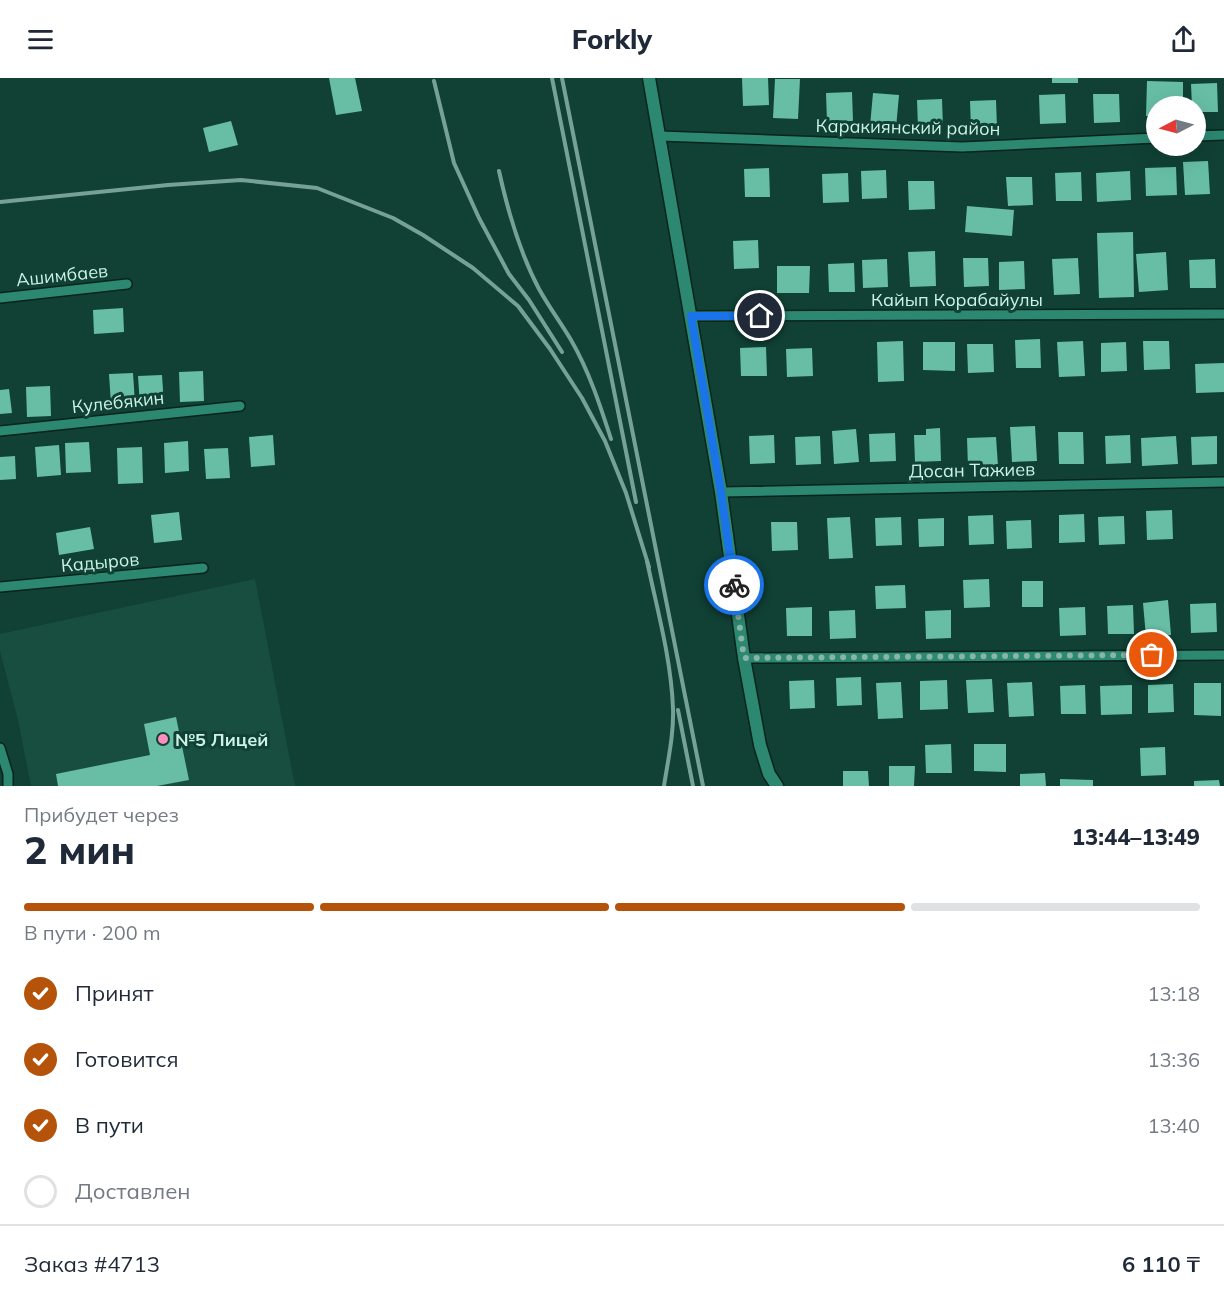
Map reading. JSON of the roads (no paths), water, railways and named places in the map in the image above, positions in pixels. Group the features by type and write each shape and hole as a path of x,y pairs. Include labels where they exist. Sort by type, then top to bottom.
{"street":[{"path":"650,78 721,492 744,658 760,745 770,774 777,786"},
{"path":"1206,136 1224,135"},
{"name":"Каракиянский район","path":"660,136 962,147 1146,138"},
{"name":"Ашимбаев","path":"0,298 127,284"},
{"name":"Кайып Корабайулы","path":"691,316 1224,314"},
{"name":"Кулебякин","path":"0,431 240,406"},
{"name":"Досан Тажиев","path":"721,492 1224,482"},
{"name":"Кадыров","path":"0,587 203,568"},
{"path":"744,658 1224,655"},
{"path":"0,748 8,774 8,786"}],"railway":[{"path":"552,78 636,502"},
{"path":"562,78 703,786"},
{"path":"434,81 454,163 479,218 509,274 529,300 562,352"},
{"path":"499,171 520,247 539,289 583,364 611,439"},
{"path":"0,202 241,180 317,188 393,218 473,268 518,306 550,349 582,398 605,441 626,493 649,567"},
{"path":"647,561 672,689 673,728 664,786"},
{"path":"678,710 693,786"}],"place":[{"name":"№5 Лицей","path":"163,739"}]}
